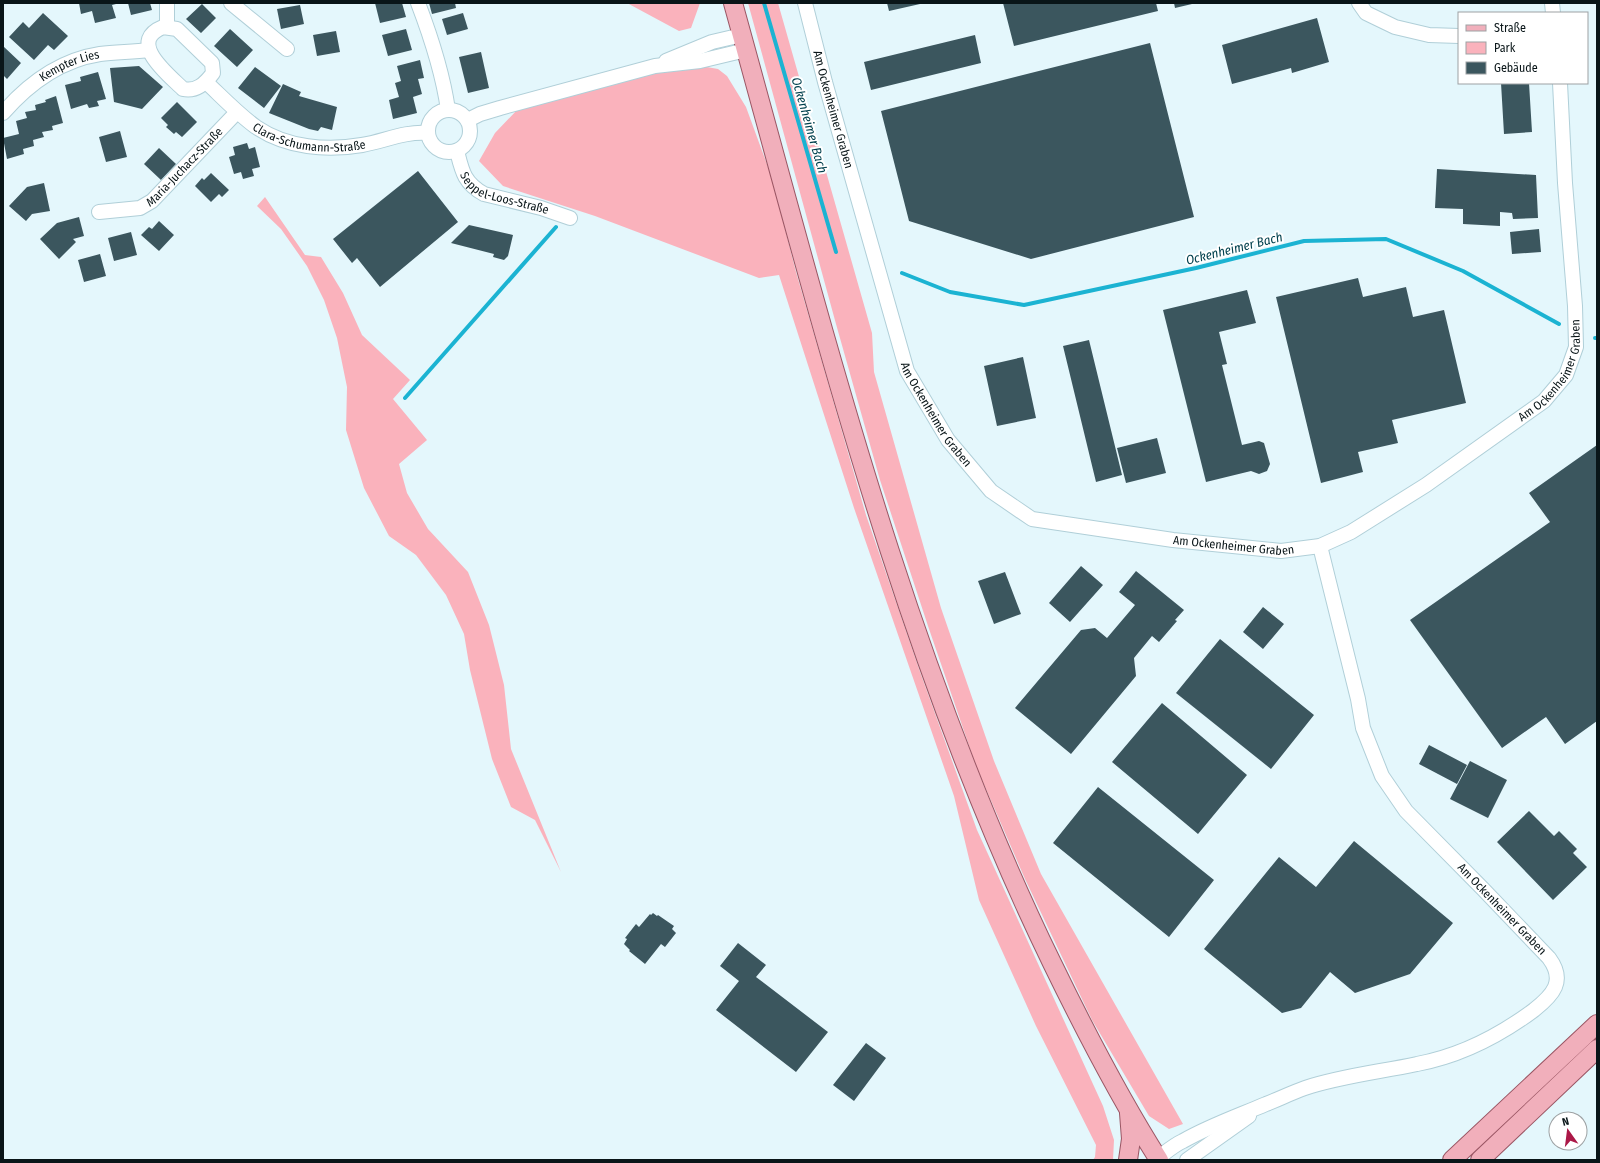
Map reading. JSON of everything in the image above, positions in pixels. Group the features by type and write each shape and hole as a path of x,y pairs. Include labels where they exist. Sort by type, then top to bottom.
{"main road":[{"path":"733,3 857,444 904,596 938,692 983,812 1018,890 1100,1060 1157,1159"},
{"path":"1452,1160 1597,1024"},
{"path":"1480,1160 1591,1055"},
{"path":"1127,1106 1130,1122 1128,1160"}],"street":[{"path":"167,3 167,27"},
{"path":"231,3 287,49"},
{"path":"418,3 426,23 436,57 448,110"},
{"name":"Am Ockenheimer Graben","path":"805,3 825,82 907,371 948,440 991,491 1032,519 1173,540 1281,551 1320,546 1351,532 1426,485 1544,401 1566,375 1576,347 1575,306 1560,84"},
{"path":"1360,3 1366,13 1395,27 1429,35 1458,36"},
{"path":"167,27 177,29 212,63 213,73 206,82 194,90 183,89 154,60 149,50 149,43 154,33 167,27"},
{"path":"468,120 480,114 500,108 655,66 700,61 744,43"},
{"name":"Kempter Lies","path":"3,113 30,85 66,65 100,54 149,50"},
{"name":"Clara-Schumann-Straße","path":"206,82 238,112 257,127 293,143 314,147 347,147 408,133 428,133"},
{"path":"448,110 459,112 468,120 470,126 469,138 462,148 457,151 444,152 433,145 428,133 430,122 433,117 442,111 448,110"},
{"name":"Maria-Juchacz-Straße","path":"99,212 140,208 152,201 238,112"},
{"name":"Seppel-Loos-Straße","path":"457,151 466,180 476,190 484,194 541,208 570,218"},
{"name":"Am Ockenheimer Graben","path":"1157,1159 1189,1137 1287,1094 1349,1076 1419,1064 1477,1046 1520,1020 1545,1002 1552,994 1557,979 1556,968 1549,958 1406,811 1382,776 1363,728 1358,699 1320,546"},
{"name":"Am Ockenheimer Graben","path":"1187,1160 1266,1104"},
{"path":"1203,1160 1210,1144"}],"green space":[{"path":"627,3 700,3 691,28 679,31"},
{"path":"748,3 778,3 872,333 874,372 941,608 994,761 1041,874 1183,1124 1169,1129 1149,1116 1092,1020 1025,879 976,766 880,480"},
{"path":"701,66 718,69 727,76 746,107 772,178 796,272 866,515 919,669 977,830 1103,1106 1114,1140 1113,1160 1093,1160 1095,1157 1096,1145 1036,1026 979,900 954,796 854,508 779,275 759,278 595,216 503,186 479,161 495,133 518,109 661,71"},
{"path":"265,197 305,255 321,257 343,293 362,335 410,380 393,399 427,440 399,464 407,493 428,529 468,572 489,625 504,685 511,749 561,872 535,820 511,807 492,759 470,670 464,634 446,595 416,555 389,536 364,488 346,430 347,387 337,338 324,300 307,266 281,229 257,206"}],"building":[{"path":"79,3 115,3 116,4 112,5 116,18 95,23 92,11 81,14"},
{"path":"128,3 150,3 152,10 131,15"},
{"path":"375,3 402,3 406,17 380,23"},
{"path":"429,3 455,3 456,8 432,14"},
{"path":"887,3 920,3 920,4 889,11"},
{"path":"1003,3 1156,3 1158,11 1014,46"},
{"path":"1174,3 1192,3 1192,4 1175,8"},
{"path":"202,4 216,18 201,33 186,19"},
{"path":"300,5 304,24 281,29 277,9"},
{"path":"43,13 68,36 54,50 48,45 34,60 9,37 23,22 29,28"},
{"path":"463,13 468,29 447,35 442,19"},
{"path":"1317,18 1329,62 1292,73 1291,68 1232,84 1222,45"},
{"path":"230,29 253,50 237,67 214,46"},
{"path":"406,29 412,50 388,56 382,35"},
{"path":"336,31 340,52 317,56 313,35"},
{"path":"975,35 981,63 871,90 864,62"},
{"path":"1150,43 1194,217 1031,259 909,221 881,111"},
{"path":"3,46 21,63 7,79 3,75"},
{"path":"481,52 489,88 468,93 459,57"},
{"path":"420,60 424,78 418,79 422,94 413,97 417,113 393,119 389,100 399,97 395,83 401,81 397,66"},
{"path":"139,66 163,87 142,109 114,102 110,68"},
{"path":"255,67 281,86 264,108 238,88"},
{"path":"98,72 106,99 97,101 99,106 89,108 87,104 71,109 65,85 81,81 80,77"},
{"path":"283,84 301,92 299,96 337,107 332,130 321,127 318,131 309,129 269,113"},
{"path":"1501,84 1529,84 1532,132 1504,134"},
{"path":"56,96 63,123 52,126 53,130 42,132 44,137 33,140 34,146 23,149 24,154 7,159 3,138 19,134 16,121 27,118 25,112 36,110 35,105 46,102 45,100"},
{"path":"177,102 197,122 182,137 176,132 174,134 166,127 168,125 161,118"},
{"path":"120,131 127,157 106,162 99,137"},
{"path":"247,143 249,149 255,147 260,167 252,169 254,176 243,179 241,172 234,174 229,157 235,155 233,147"},
{"path":"159,148 176,164 161,180 144,164"},
{"path":"1437,169 1536,175 1538,218 1513,219 1512,213 1500,212 1500,226 1463,224 1463,209 1435,208"},
{"path":"418,171 458,222 380,287 357,258 352,263 333,239"},
{"path":"211,173 229,190 222,197 219,194 211,202 195,186 202,178 204,180"},
{"path":"44,183 50,211 32,214 26,221 9,206 27,187"},
{"path":"79,217 84,236 73,239 76,242 59,259 40,239 57,223"},
{"path":"159,221 174,235 159,251 141,235 149,227 152,229"},
{"path":"469,225 513,235 508,256 504,260 493,257 494,254 451,243"},
{"path":"1539,229 1541,252 1512,254 1510,232"},
{"path":"131,232 137,255 114,261 108,238"},
{"path":"100,254 106,276 84,282 78,260"},
{"path":"1358,278 1363,297 1406,287 1413,317 1444,310 1466,403 1392,420 1398,443 1358,452 1363,472 1321,483 1276,297"},
{"path":"1247,290 1256,323 1219,332 1227,364 1222,365 1242,445 1259,441 1264,443 1270,464 1267,471 1259,474 1251,471 1206,482 1163,310"},
{"path":"1089,340 1122,475 1096,482 1063,346"},
{"path":"1023,357 1036,418 997,426 984,366"},
{"path":"1157,438 1166,473 1126,483 1117,448"},
{"path":"1597,445 1597,721 1565,744 1546,717 1502,748 1410,620 1550,522 1529,493"},
{"path":"1081,566 1103,585 1070,622 1049,603"},
{"path":"1136,571 1184,610 1175,620 1177,621 1159,642 1152,636 1134,658 1136,676 1071,754 1015,708 1081,630 1095,628 1107,638 1135,605 1119,592"},
{"path":"1005,572 1021,614 994,624 978,581"},
{"path":"1263,607 1284,624 1263,649 1243,632"},
{"path":"1220,639 1314,715 1271,769 1176,693"},
{"path":"1162,703 1247,775 1198,834 1112,762"},
{"path":"1429,745 1467,765 1457,784 1419,764"},
{"path":"1470,761 1507,780 1488,818 1450,799"},
{"path":"1098,787 1214,880 1169,937 1053,843"},
{"path":"1529,811 1554,836 1559,831 1577,849 1573,853 1587,867 1553,900 1497,842"},
{"path":"1354,841 1453,923 1410,974 1355,993 1330,972 1301,1008 1282,1013 1204,949 1279,857 1316,887"},
{"path":"653,913 674,926 672,929 676,933 665,947 661,944 645,964 629,951 630,950 624,944 627,939 625,938 636,924 639,927 650,914 651,915"},
{"path":"738,943 766,965 756,977 828,1032 796,1072 716,1010 739,981 720,966"},
{"path":"866,1043 886,1058 854,1101 833,1085"}],"waterway":[{"name":"Ockenheimer Bach","path":"764,3 836,252"},
{"path":"405,398 556,227"},
{"name":"Ockenheimer Bach","path":"902,273 950,292 1024,305 1196,268 1304,241 1386,239 1463,271 1559,324"}]}
